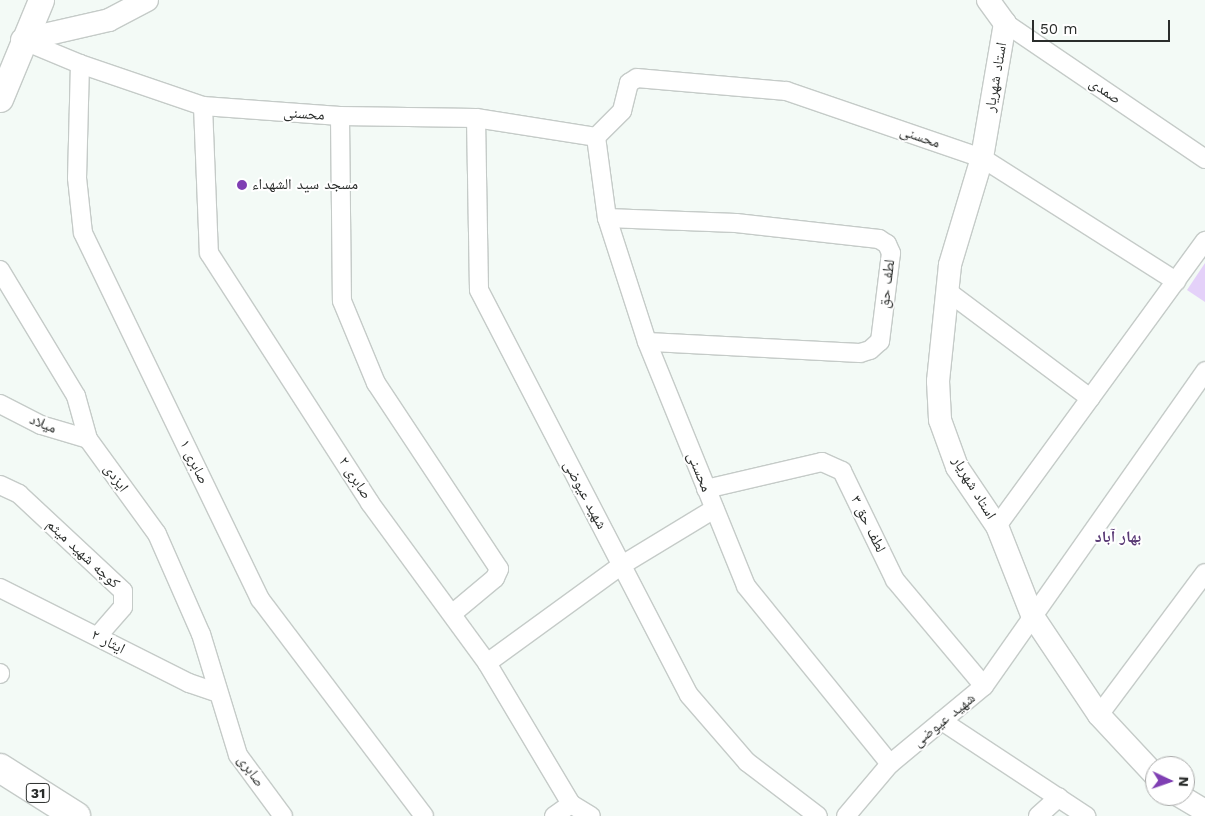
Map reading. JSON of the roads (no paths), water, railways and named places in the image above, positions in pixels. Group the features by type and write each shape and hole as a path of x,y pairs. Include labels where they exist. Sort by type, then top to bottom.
{"highway":[{"name":"31","path":"0,768 76,816"}],"main road":[{"path":"0,99 22,40 40,0"}],"street":[{"path":"22,40 109,20 147,0"},
{"name":"استاد شهریار","path":"988,0 1005,23 982,158 950,265 938,381 940,420 957,467 996,526 1032,615 1098,714 1145,764"},
{"name":"صمدی","path":"1005,23 1205,159"},
{"name":"محسنی","path":"22,40 80,64 203,106 340,116 476,118 596,136"},
{"name":"صابری ۱","path":"80,64 76,178 83,233 260,600 424,816"},
{"name":"محسنی","path":"596,136 622,111 629,83 638,78 786,91 982,158"},
{"name":"صابری ۲","path":"203,106 210,253 370,503 487,663 571,804 592,816"},
{"path":"340,116 342,301 376,383 499,569 496,578 452,614"},
{"name":"شهید عیوضی","path":"476,118 478,290 689,695 747,762 818,816"},
{"name":"محسنی","path":"596,136 607,218 647,342 746,586 890,764"},
{"path":"982,158 1176,281"},
{"name":"لطف حق","path":"607,218 736,223 879,239 887,244 891,253 880,341 870,350 860,353 647,342"},
{"path":"996,526 1205,241"},
{"name":"ایزدی","path":"0,270 76,396 88,440 157,534 201,634 218,693"},
{"path":"947,291 1090,398"},
{"name":"شهید عیوضی","path":"846,816 890,764 984,686 1205,371"},
{"name":"میلاد","path":"0,404 41,426 88,440"},
{"name":"لطف حق ۳","path":"706,489 822,462 842,471 895,580 984,686"},
{"name":"کوچه شهید میثم","path":"0,485 19,494 124,591 123,607 98,636"},
{"path":"487,663 622,565 714,509"},
{"path":"1098,714 1205,574"},
{"name":"ایثار ۲","path":"0,588 189,682 218,693"},
{"name":"صابری","path":"218,693 238,755 283,816"},
{"path":"942,721 1086,816"},
{"path":"1038,816 1058,797"},
{"path":"554,816 571,804"}],"place":[{"name":"مسجد سید الشهداء","path":"242,185"}],"district":[{"name":"بهار آباد","path":"1118,537"}]}
